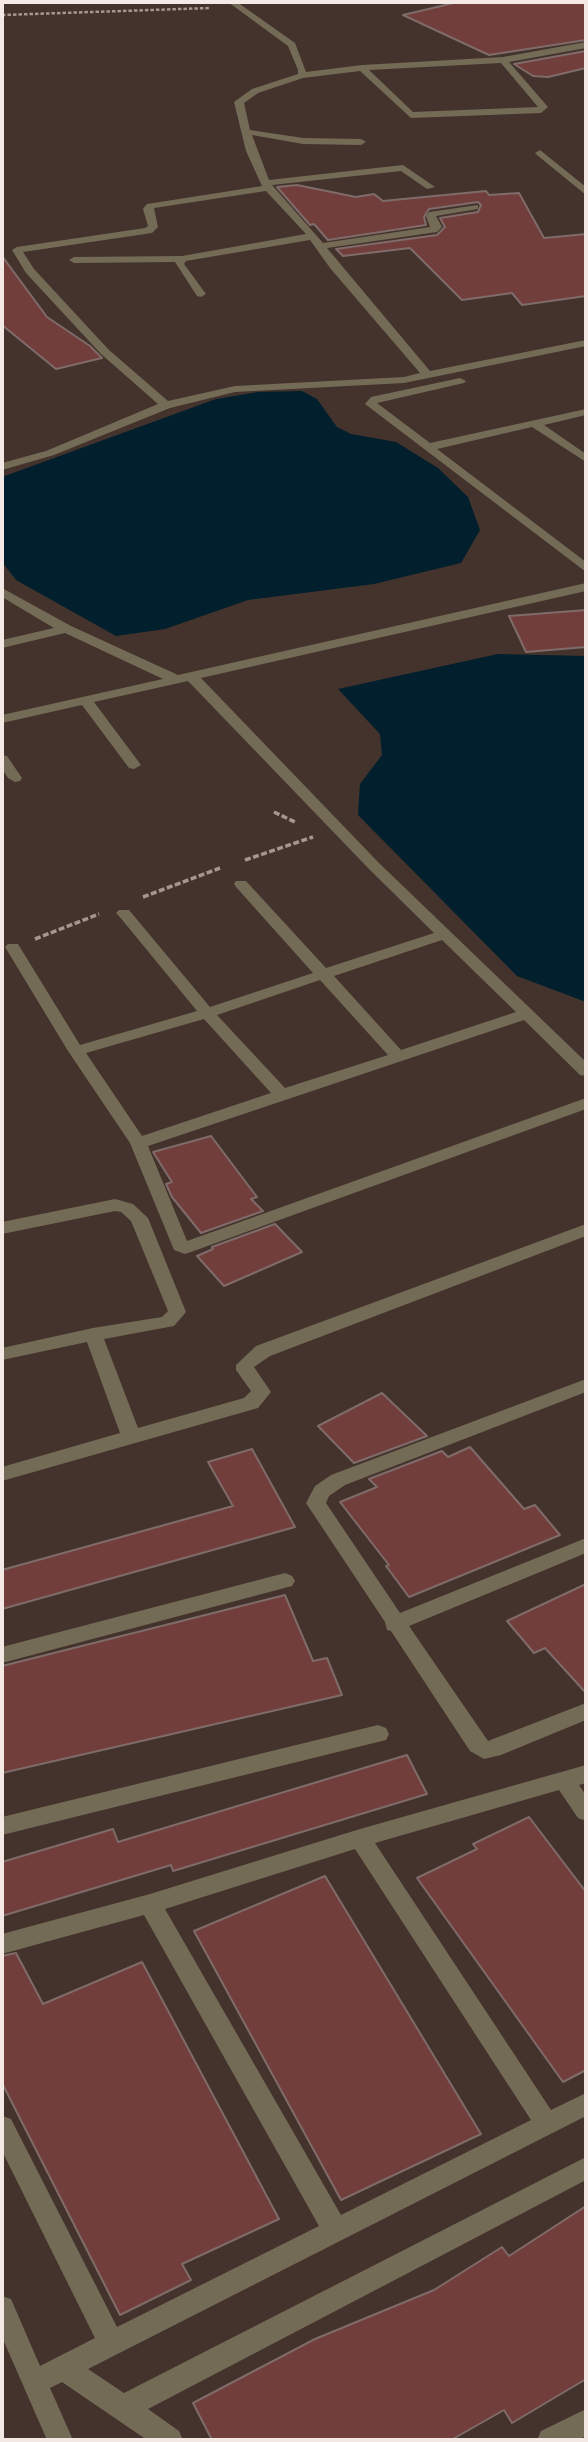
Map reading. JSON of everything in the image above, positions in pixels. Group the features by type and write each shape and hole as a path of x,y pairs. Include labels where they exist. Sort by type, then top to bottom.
{"street":[{"path":"236,4 292,45 302,75"},
{"path":"427,375 334,266 313,236 267,185 251,150 239,102 256,91 302,75 362,68 503,60 586,45"},
{"path":"566,50 586,59"},
{"path":"362,68 411,115 541,110 543,107 503,60"},
{"path":"248,132 303,141 361,142"},
{"path":"540,152 586,192"},
{"path":"166,405 105,352 30,271 17,250 148,231 153,227 148,209 151,206 267,185 403,168 430,187"},
{"path":"321,246 433,230 438,227 431,216 433,214 474,206"},
{"path":"74,260 182,259 313,236"},
{"path":"182,259 179,264 201,294"},
{"path":"2,467 50,453 166,405 255,386 404,380 586,343"},
{"path":"586,353 371,401 371,404 586,568"},
{"path":"429,447 586,412"},
{"path":"535,424 586,459"},
{"path":"2,719 173,678 586,587"},
{"path":"2,592 66,629 173,678"},
{"path":"2,644 66,629"},
{"path":"190,675 374,866 586,1071"},
{"path":"85,700 134,765"},
{"path":"2,759 15,778"},
{"path":"242,884 398,1056"},
{"path":"124,913 208,1013 282,1095"},
{"path":"76,1052 208,1013 445,934"},
{"path":"13,947 76,1052 138,1143 180,1246 185,1248 586,1104"},
{"path":"138,1143 526,1014"},
{"path":"2,1228 115,1205 127,1208 139,1218 177,1312 168,1322 93,1334 2,1354"},
{"path":"2,1474 132,1439 251,1402 262,1392 245,1370 245,1365 263,1351 586,1230"},
{"path":"93,1334 132,1439"},
{"path":"586,1385 338,1480 323,1491 316,1503 394,1623 484,1750 493,1749 586,1711"},
{"path":"394,1623 586,1545"},
{"path":"2,1655 285,1581"},
{"path":"2,1826 378,1734"},
{"path":"2,1944 150,1904 360,1838 576,1777 586,1812"},
{"path":"360,1838 547,2124"},
{"path":"150,1904 336,2231"},
{"path":"33,2383 586,2105"},
{"path":"2,2127 111,2343"},
{"path":"125,2407 586,2168"},
{"path":"2,2308 60,2440"},
{"path":"63,2367 170,2440"},
{"path":"550,2440 586,2422"}],"path":[{"path":"2,15 236,4"},
{"path":"274,812 296,823"},
{"path":"241,861 319,834 308,829"},
{"path":"139,898 228,865"},
{"path":"13,947 102,913"}],"water":[{"path":"302,391 317,399 337,427 351,434 396,442 438,468 468,497 480,530 461,563 374,584 248,600 165,629 116,636 16,580 2,562 2,477 216,399 258,392"},
{"path":"498,654 586,656 586,1002 517,976 358,815 360,784 382,755 380,734 338,689"}],"building":[{"path":"458,2 586,2 586,40 489,55 403,15"},
{"path":"586,51 586,68 548,77 533,76 514,64"},
{"path":"297,185 356,197 374,194 383,201 486,191 489,195 519,193 544,238 586,234 586,296 522,305 512,293 462,300 410,248 343,256 336,249 437,235 445,227 440,218 478,212 481,205 478,202 429,209 424,217 426,225 328,240 314,224 310,225 277,187"},
{"path":"2,256 47,317 90,346 102,358 56,369 2,325"},
{"path":"586,610 586,647 526,652 509,616"},
{"path":"211,1136 257,1197 251,1199 263,1211 201,1233 172,1197 166,1184 172,1182 153,1152"},
{"path":"275,1224 302,1252 224,1286 197,1256 213,1249 212,1247"},
{"path":"382,1393 427,1436 354,1463 318,1426"},
{"path":"470,1447 524,1509 535,1505 560,1535 409,1597 386,1566 389,1565 340,1502 377,1487 369,1479 442,1451 448,1457"},
{"path":"252,1449 295,1527 2,1609 2,1570 233,1506 208,1462"},
{"path":"586,1584 586,1693 545,1648 534,1653 507,1621"},
{"path":"285,1595 313,1661 327,1658 342,1695 2,1773 2,1666"},
{"path":"407,1755 427,1794 173,1871 171,1865 2,1916 2,1862 113,1829 118,1842"},
{"path":"529,1817 586,1892 586,2070 563,2082 417,1878 477,1849 473,1844"},
{"path":"325,1876 481,2134 341,2200 194,1931"},
{"path":"16,1953 43,2004 142,1962 279,2219 182,2264 191,2280 120,2315 2,2083 2,1956"},
{"path":"586,2206 586,2379 512,2423 504,2410 451,2440 212,2440 193,2403 315,2339 434,2290 502,2247 509,2256"}]}
